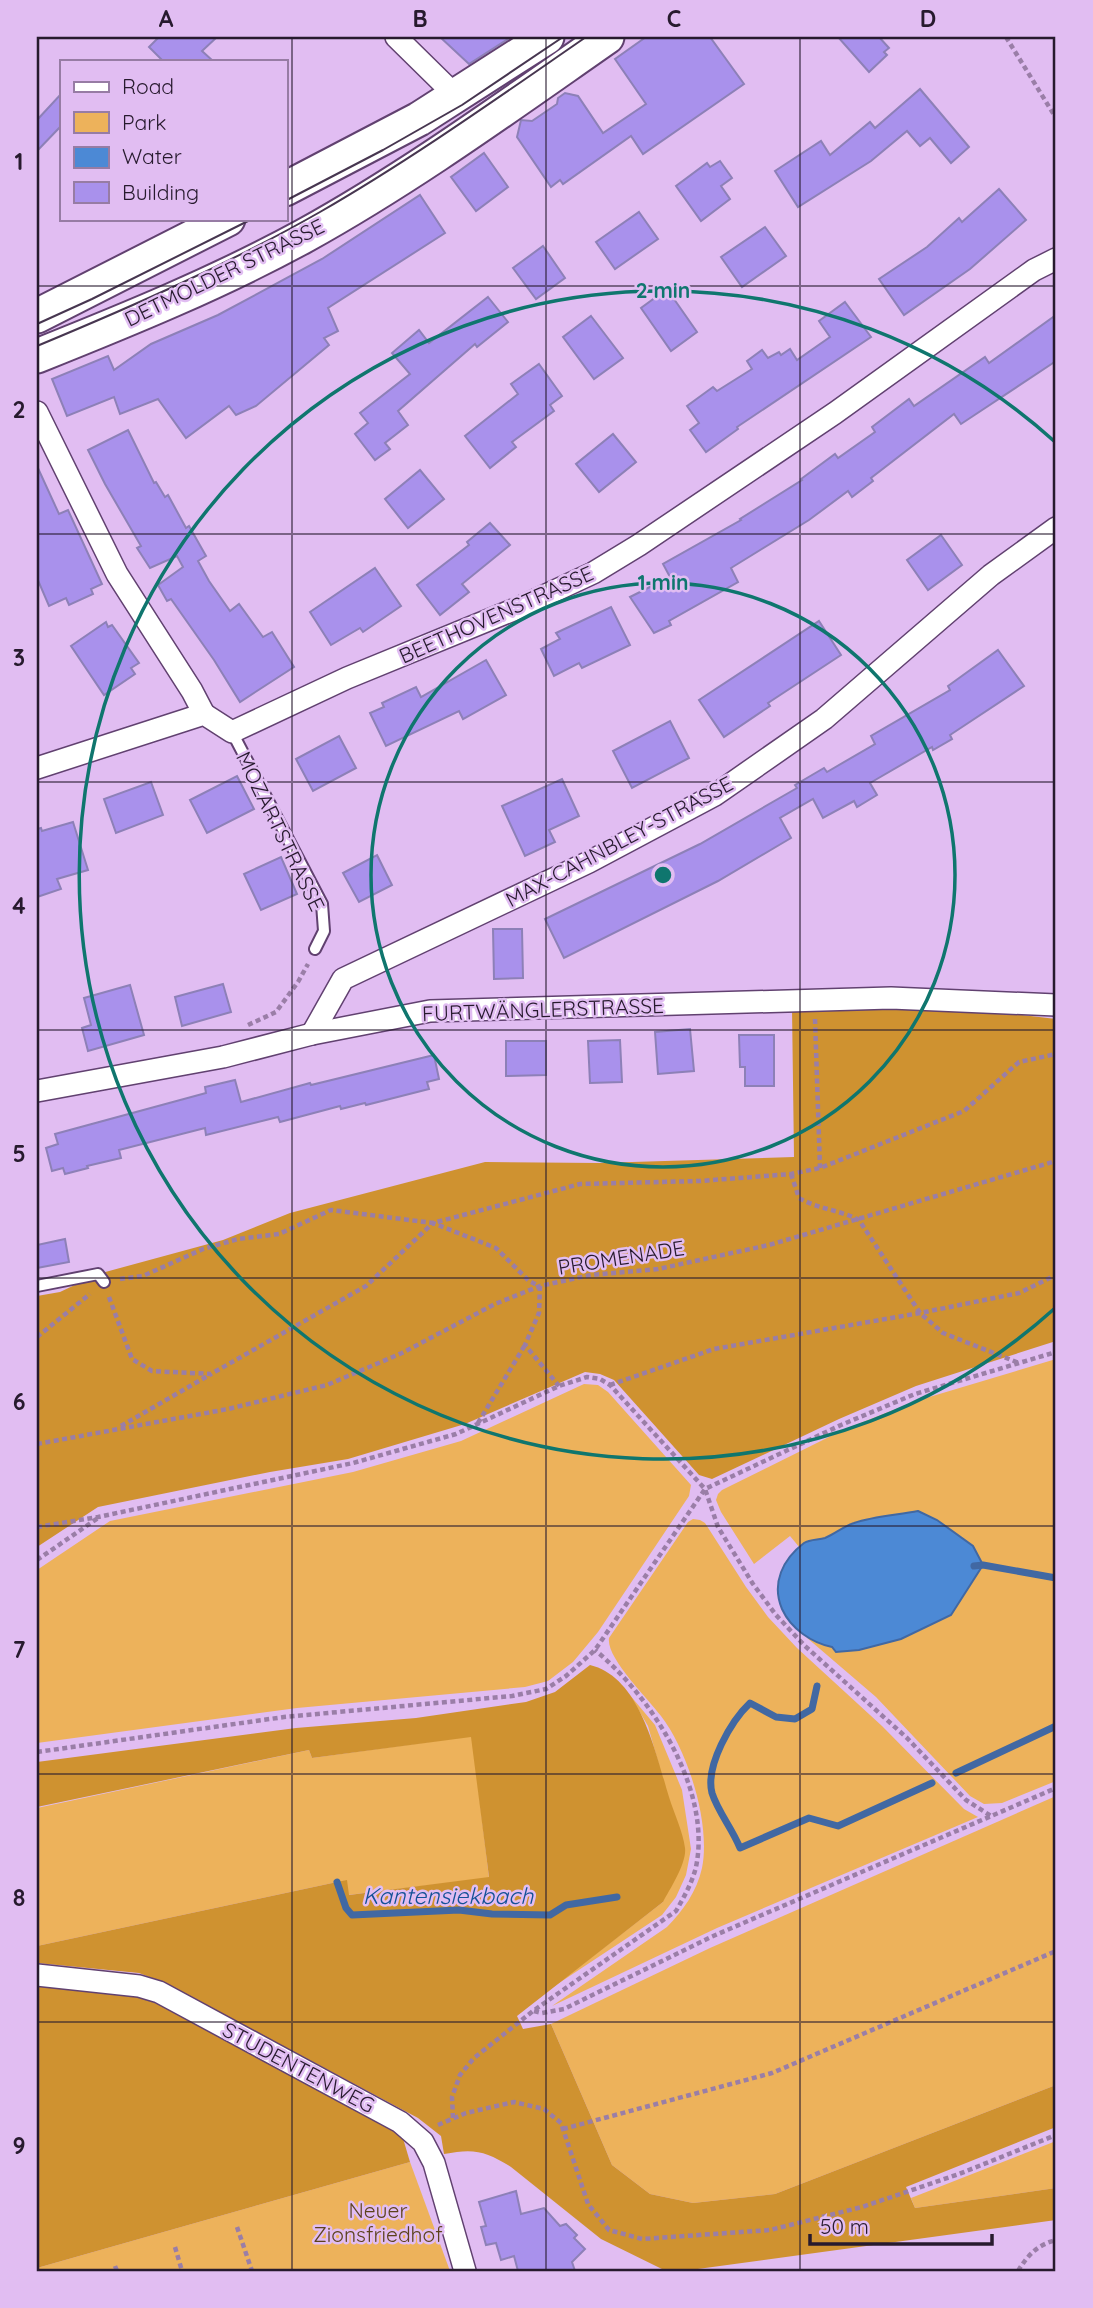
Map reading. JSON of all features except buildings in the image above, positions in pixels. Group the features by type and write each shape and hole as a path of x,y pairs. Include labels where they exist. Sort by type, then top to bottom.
{"main road":[{"path":"287,188 399,130 547,37"},
{"name":"DETMOLDER STRASSE","path":"37,356 201,286 303,236 475,128 607,37"},
{"path":"456,96 475,128"},
{"name":"DETMOLDER STRASSE","path":"37,316 226,220"}],"street":[{"path":"396,37 456,96"},
{"name":"BEETHOVENSTRASSE","path":"232,732 347,678 518,608 593,573 835,413 1034,270 1056,259"},
{"path":"37,412 117,574 192,691 204,715 232,732"},
{"name":"MAX-CAHNBLEY-STRASSE","path":"313,1034 343,979 589,862 715,795 824,719 991,575 1056,528"},
{"path":"37,768 204,715"},
{"name":"FURTWÄNGLERSTRASSE","path":"37,1091 223,1057 313,1034 430,1011 891,998 1056,1005"},
{"name":"STUDENTENWEG","path":"37,1975 139,1986 159,1992 400,2122 424,2142 434,2163 466,2271"}],"lane":[{"name":"MOZARTSTRASSE","path":"232,732 322,904 324,931 315,949"},
{"path":"37,1286 98,1274 104,1282"}],"path":[{"path":"1006,37 1056,118"},
{"path":"223,1057 233,1032 276,1012 298,982 315,949"},
{"path":"814,1001 820,1168"},
{"path":"117,1429 366,1286 433,1223 580,1184 700,1181 791,1174 820,1168 964,1111 1019,1062 1056,1054"},
{"name":"PROMENADE","path":"37,1444 229,1409 327,1385 402,1353 495,1304 540,1286 591,1275 658,1269 769,1245 1056,1161"},
{"path":"791,1174 799,1198 859,1220 920,1313 943,1333 1020,1363"},
{"path":"37,1337 104,1282 143,1276 204,1249 227,1242 279,1234 331,1210 433,1223 496,1248 528,1281 540,1286 539,1313 525,1345 478,1423"},
{"path":"610,1385 715,1349 1019,1293 1056,1275"},
{"path":"104,1282 132,1359 152,1371 211,1374"},
{"path":"525,1345 559,1386"},
{"path":"37,1752 284,1717 512,1696 546,1689 566,1676 595,1650 705,1489 841,1425 915,1394 1056,1352"},
{"path":"37,1527 98,1517 353,1463 453,1434 559,1386 587,1377 600,1380 610,1385 705,1489 718,1527 776,1615 804,1646 907,1738 966,1800 991,1816"},
{"path":"37,1560 98,1517"},
{"path":"453,2118 452,2096 460,2074 474,2058 533,2011 676,1911 689,1889 696,1866 698,1837 681,1761 660,1724 640,1697 595,1650"},
{"path":"533,2011 542,2013 564,2009 711,1937 1056,1788"},
{"path":"563,2129 772,2073 1056,1951"},
{"path":"424,2142 439,2123 453,2118 514,2102 544,2109 561,2123 588,2204 609,2230 642,2239 770,2230 849,2211 960,2174 1056,2135"},
{"path":"237,2227 251,2271"},
{"path":"1018,2271 1030,2253 1041,2245 1056,2240"},
{"path":"175,2247 183,2271"}],"green space":[{"path":"1056,1359 1056,1781 1002,1803 984,1804 970,1796 876,1697 806,1637 832,1647 836,1652 901,1639 950,1615 983,1565 854,1523 825,1538 805,1542 800,1548 790,1536 754,1564 716,1500 722,1490 843,1430 916,1401"},
{"path":"584,1384 598,1385 608,1392 691,1485 689,1496 598,1632 573,1662 548,1681 525,1687 297,1708 37,1743 37,1570 110,1521 353,1472 461,1441"},
{"path":"693,1519 705,1523 768,1617 797,1648 882,1726 964,1809 978,1817 717,1928 552,2006 667,1927 689,1900 700,1876 704,1850 703,1831 688,1768 671,1731 614,1656 609,1638 688,1522"},
{"path":"629,1694 655,1725 682,1790 691,1849 686,1875 676,1897 662,1915 553,1987 663,1902 659,1765 648,1726"},
{"path":"472,1736 489,1878 348,1895 337,1882 37,1946 37,1808 309,1750 312,1758"},
{"path":"1056,1796 1056,2085 775,2194 693,2203 650,2194 612,2165 551,2024 710,1948"},
{"path":"1056,2141 1056,2188 915,2208 911,2198"},
{"name":"Neuer Zionsfriedhof","path":"410,2162 450,2271 37,2271 37,2268"}],"shaded area":[{"path":"792,1008 963,1008 1056,1019 1056,1341 916,1386 712,1479 699,1475 614,1380 585,1372 465,1424 348,1459 98,1507 37,1547 37,1296 60,1292 98,1274 223,1240 290,1213 485,1162 599,1163 794,1157"},
{"path":"590,1665 608,1672 622,1685 644,1720 684,1842 685,1854 663,1902 517,2016 523,2029 551,2024 612,2165 650,2194 693,2203 775,2194 1056,2085 1056,2127 906,2187 915,2208 1056,2188 1056,2220 683,2271 666,2271 601,2239 511,2167 479,2152 444,2154 441,2136 418,2118 165,1983 139,1973 37,1963 37,1946 347,1880 349,1895 489,1877 471,1737 312,1758 309,1750 37,1807 37,1762 296,1728 416,1718 526,1702 555,1692"},
{"path":"37,1984 134,1996 158,2004 402,2135 410,2162 37,2268"}],"water":[{"path":"918,1511 937,1520 973,1546 983,1565 951,1615 901,1639 859,1650 836,1652 832,1647 810,1638 791,1623 782,1609 778,1590 781,1572 797,1549 806,1542 825,1538 854,1523"}],"waterway":[{"name":"Kantensiekbach","path":"974,1566 983,1565 1056,1578"},
{"name":"Kantensiekbach","path":"817,1686 812,1709 795,1719 776,1717 750,1703 735,1721 721,1745 712,1770 712,1793 740,1848 809,1818 838,1826 932,1783"},
{"name":"Kantensiekbach","path":"956,1773 1056,1726"},
{"name":"Kantensiekbach","path":"337,1882 346,1908 352,1915 459,1910 492,1914 550,1915 566,1905 617,1897"}],"tram line":[{"path":"287,200 462,105 563,37"},
{"path":"37,346 180,283 320,212 422,149 586,37"},
{"path":"37,324 250,220"}]}
